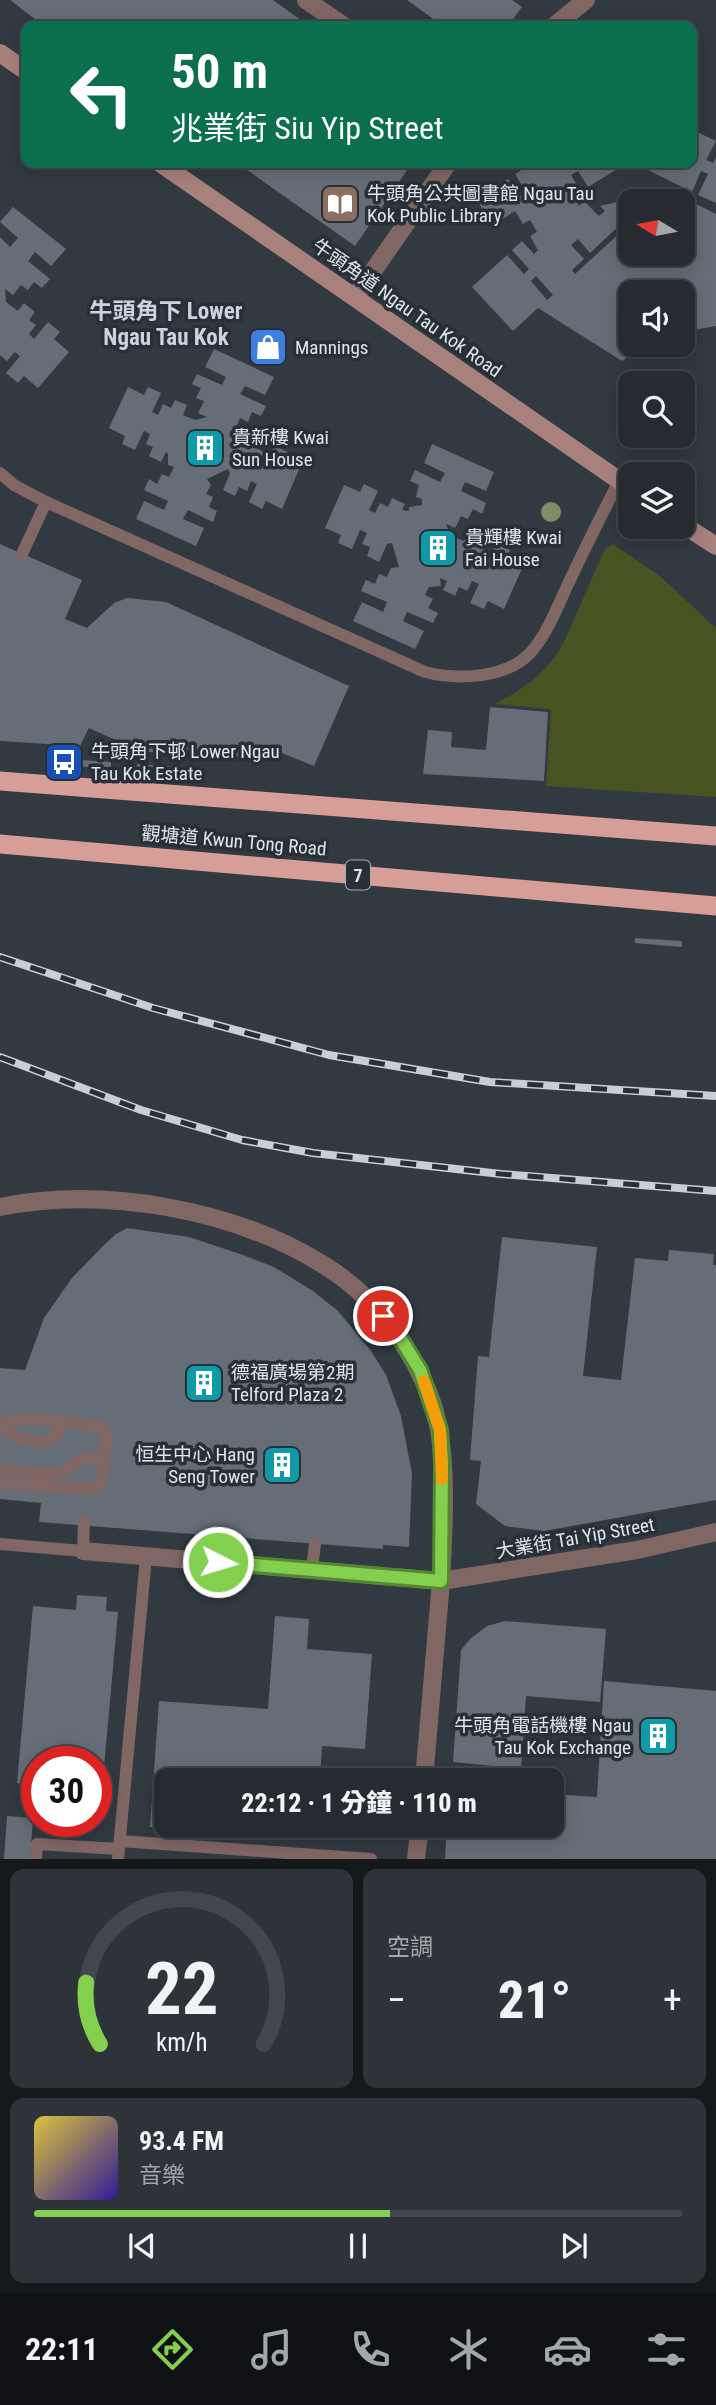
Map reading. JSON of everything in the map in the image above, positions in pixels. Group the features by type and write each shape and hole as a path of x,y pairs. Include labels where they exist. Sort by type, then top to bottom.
{"highway":[{"path":"0,781 716,836"},
{"name":"觀塘道 Kwun Tong Road","path":"0,844 716,906"}],"main road":[{"path":"0,53 21,68"},
{"name":"牛頭角道 Ngau Tau Kok Road","path":"167,168 618,479"},
{"path":"695,532 716,546"}],"street":[{"path":"306,0 337,21"},
{"path":"560,21 586,0"},
{"path":"355,297 445,168"},
{"path":"0,1207 55,1200 135,1202 216,1220 275,1238 324,1264 363,1295 402,1341 420,1370 433,1404 440,1430 442,1463 441,1581 425,1768"},
{"name":"大業街 Tai Yip Street","path":"83,1551 441,1581 637,1550 716,1532"},
{"path":"416,1859 418,1838"}],"lane":[{"path":"0,473 14,485 46,502 425,672 444,677 494,672 531,653 618,497"},
{"path":"22,554 46,502"},
{"path":"0,1425 15,1419 101,1427 107,1434 102,1481 95,1489 0,1483"},
{"path":"0,1425 20,1438 48,1442 58,1433 61,1423"},
{"path":"0,1469 53,1474 64,1471 85,1458 104,1459"},
{"path":"0,1544 83,1551 85,1521"},
{"path":"218,1562 220,1536"},
{"path":"313,1569 314,1544"},
{"path":"119,1850 146,1557"},
{"path":"36,1859 37,1844 119,1850 371,1859"}],"green space":[{"path":"613,544 661,577 716,628 716,797 546,786 551,709 494,704 532,680 555,656 562,646 605,549"}],"building":[{"path":"10,0 273,0 302,21 37,21"},
{"path":"407,0 512,0 522,7 512,21 436,21"},
{"path":"697,132 716,141 706,160 713,163 716,158 716,203 698,195 708,174 701,171 693,189 686,189 644,168 697,168"},
{"name":"牛頭角公共圖書館 Ngau Tau Kok Public Library","path":"244,168 409,168 355,246"},
{"path":"525,168 619,168 588,187 578,171 571,175 581,192 573,197 579,206 584,201 599,216 605,211 600,206 618,202 618,227 590,253 578,239 571,245 584,259 572,270 575,274 618,235 618,266 695,266 695,204 716,214 716,326 695,330 695,280 618,280 618,357 628,357 622,361 538,308 513,331 472,287 507,255 524,274 529,269 512,250 522,241 534,254 538,250 530,236 537,232 530,220 523,224 515,211 493,225 476,199 508,179 519,196 526,192 515,174","holes":["536,276 553,295 547,300 531,281"]},
{"path":"13,207 66,249 51,266 35,252 28,261 50,279 42,288 34,282 28,290 21,285 13,295 5,289 6,302 18,311 24,303 35,312 29,320 36,325 29,334 34,339 48,322 60,332 54,339 69,352 38,388 24,376 18,383 6,373 20,356 15,352 7,361 0,355 0,237 10,247 18,238 0,222"},
{"name":"貴新樓 Kwai Sun House","path":"214,349 274,377 265,395 245,386 240,394 266,406 261,416 252,412 248,422 240,418 236,428 241,427 241,439 247,439 248,434 260,440 256,448 264,452 260,462 265,465 274,446 288,452 284,460 300,467 282,509 266,501 262,509 249,502 257,484 251,481 247,491 239,487 235,496 223,490 230,473 228,469 207,479 211,485 206,494 213,497 209,507 217,511 213,522 188,510 183,519 204,528 196,546 136,519 144,501 164,510 168,501 144,490 149,479 157,484 162,474 169,477 174,467 168,465 166,452 161,462 149,456 153,447 146,444 150,434 144,431 135,450 122,444 125,436 109,428 128,387 144,395 148,387 161,393 152,412 158,415 163,404 171,408 175,400 187,405 183,415 195,420 207,417 198,413 204,401 196,398 201,388 192,384 197,374 222,385 226,377 205,367"},
{"name":"貴輝樓 Kwai Fai House","path":"432,444 494,472 486,491 465,482 461,491 486,503 482,514 473,509 468,519 461,516 455,528 446,524 451,536 464,541 468,532 481,538 477,546 485,550 481,561 487,563 496,544 510,550 506,558 523,566 504,609 488,601 484,609 470,603 479,584 472,581 467,591 459,587 455,596 443,590 447,581 440,578 441,586 429,587 425,595 433,599 428,608 438,613 433,623 407,612 403,621 424,631 415,649 353,621 362,602 383,612 387,602 361,591 366,580 375,584 379,574 387,577 391,568 399,567 392,543 387,544 379,562 367,556 370,547 362,544 367,533 360,530 352,549 338,543 341,535 325,528 344,485 360,492 364,484 378,491 369,510 375,513 380,503 388,507 392,498 405,504 402,510 409,511 409,507 422,505 422,499 416,497 419,485 410,481 415,470 440,482 445,473 424,463"},
{"path":"0,544 82,580 65,619 87,628 114,603 127,598 166,602 349,686 314,766 282,753 279,760 195,753 177,746 174,754 140,751 89,728 80,746 0,741"},
{"path":"490,707 548,712 544,781 423,774 428,730 452,732 451,747 486,750"},
{"path":"64,759 111,762 111,769 64,765"},
{"path":"137,764 184,767 184,774 137,771"},
{"path":"635,938 682,941 682,947 635,943"},
{"name":"德福廣場第2期 Telford Plaza 2","path":"127,1228 189,1237 274,1267 313,1291 338,1311 371,1351 386,1375 401,1416 412,1474 409,1547 383,1545 383,1549 39,1522 41,1503 0,1499 0,1368 25,1370 44,1318 72,1278 116,1234"},
{"path":"502,1237 597,1247 583,1376 621,1380 635,1258 668,1261 669,1250 714,1254 716,1500 544,1531 505,1526 476,1504 481,1461 470,1460 478,1356 489,1357"},
{"path":"77,1595 107,1597 106,1611 118,1612 106,1746 21,1746 21,1783 17,1783 33,1606 76,1610"},
{"path":"275,1616 309,1619 307,1649 372,1654 365,1749 322,1746 321,1768 154,1768 159,1701 268,1709"},
{"path":"505,1621 606,1629 600,1702 526,1696 521,1768 453,1762 461,1650 487,1626"},
{"name":"牛頭角電話機樓 Ngau Tau Kok Exchange","path":"604,1681 716,1691 716,1859 445,1859 446,1838 564,1838 564,1795 597,1797"},
{"path":"154,1771 154,1827 150,1827"},
{"path":"7,1816 21,1817 21,1837 32,1837 30,1859 4,1859"}],"railway":[{"path":"0,957 153,1008 329,1055 490,1082 716,1096"},
{"path":"0,1057 141,1110 242,1140 313,1153 501,1174 716,1191"}],"slow traffic":[{"path":"424,1381 440,1430 442,1479"}],"place":[{"name":"牛頭角公共圖書館 Ngau Tau Kok Public Library","path":"340,204"},
{"name":"Mannings","path":"268,347"},
{"name":"貴新樓 Kwai Sun House","path":"205,448"},
{"name":"貴輝樓 Kwai Fai House","path":"438,548"},
{"name":"牛頭角下邨 Lower Ngau Tau Kok Estate","path":"64,762"},
{"name":"德福廣場第2期 Telford Plaza 2","path":"204,1383"},
{"name":"恒生中心 Hang Seng Tower","path":"282,1465"},
{"name":"牛頭角電話機樓 Ngau Tau Kok Exchange","path":"658,1736"}],"district":[{"name":"牛頭角下 Lower Ngau Tau Kok","path":"166,324"}],"route":[{"path":"218,1562 441,1581 440,1430 420,1370 383,1316"}]}
